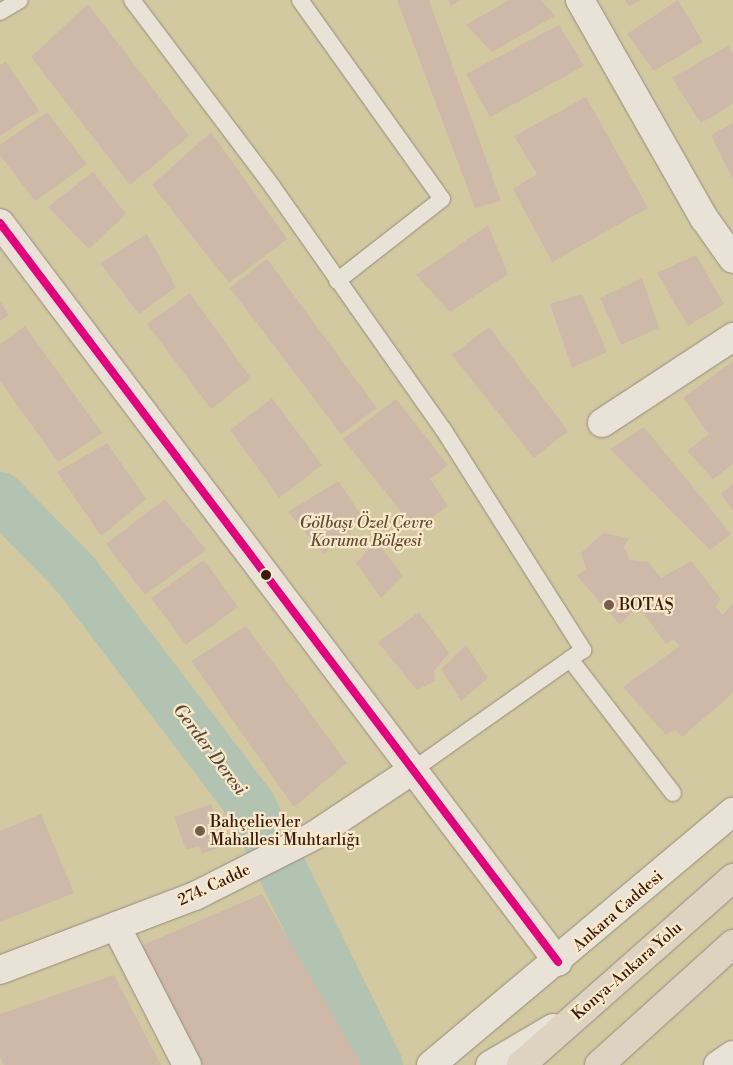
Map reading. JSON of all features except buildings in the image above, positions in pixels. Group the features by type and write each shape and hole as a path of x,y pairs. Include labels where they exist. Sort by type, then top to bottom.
{"highway":[{"name":"Konya-Ankara Yolu","path":"521,1065 733,878"},
{"path":"599,1065 733,944"}],"street":[{"path":"580,0 704,218 733,259"},
{"path":"0,223 558,962"},
{"path":"602,423 733,337"},
{"name":"274. Cadde","path":"0,970 195,896 275,855 413,770"},
{"name":"Ankara Caddesi","path":"431,1065 558,962 733,812"},
{"path":"116,926 187,1065"},
{"path":"490,1065 584,1009"},
{"path":"718,1065 733,1055"}],"lane":[{"path":"0,12 20,0"},
{"path":"132,0 337,281 529,560 583,650 413,770"},
{"path":"300,0 442,199 337,281"},
{"path":"570,659 672,793"}],"green space":[{"name":"Gölbaşı Özel Çevre Koruma Bölgesi","path":"0,0 733,0 733,1065 0,1065"}],"waterway":[{"name":"Gerder Deresi","path":"0,497 76,575 250,804 378,1065"}],"transit line":[{"path":"0,223 558,962"}],"place":[{"name":"BOTAŞ","path":"609,605"},
{"name":"Bahçelievler Mahallesi Muhtarlığı","path":"200,831"}]}
